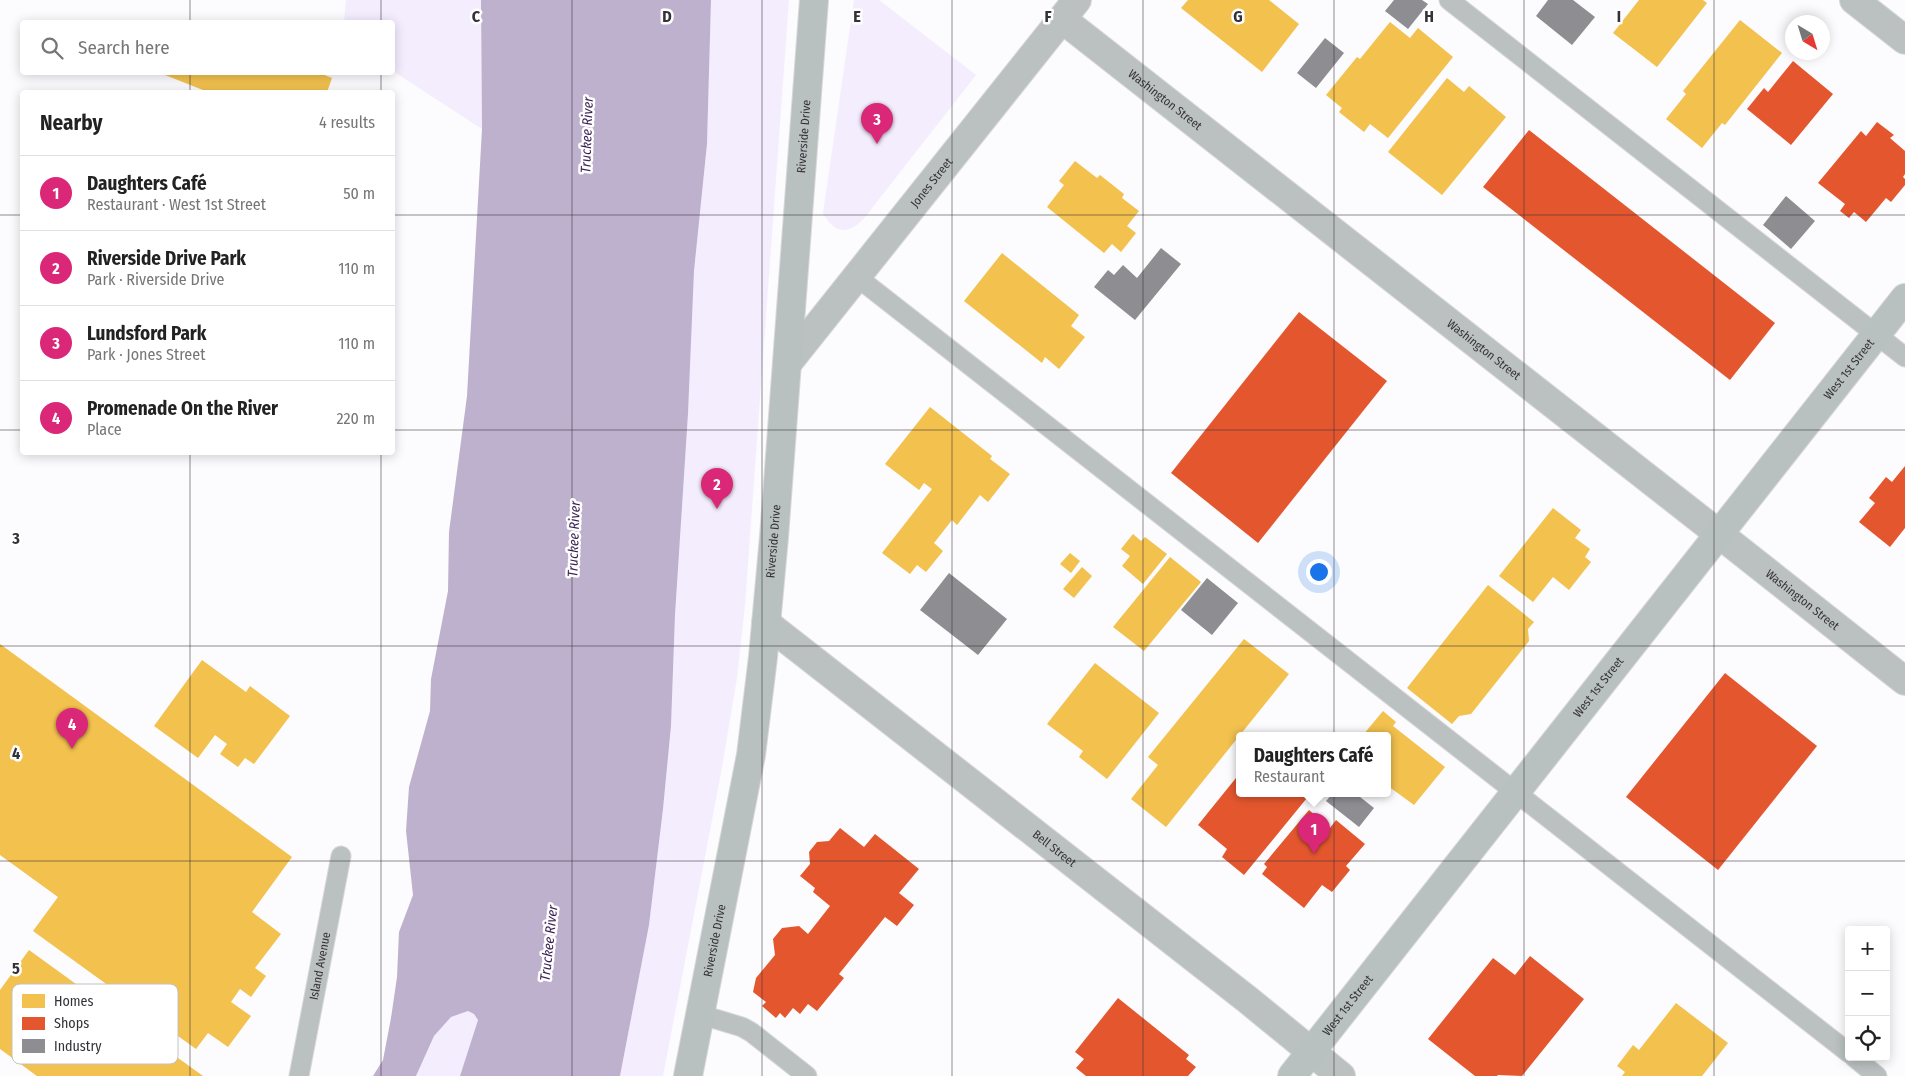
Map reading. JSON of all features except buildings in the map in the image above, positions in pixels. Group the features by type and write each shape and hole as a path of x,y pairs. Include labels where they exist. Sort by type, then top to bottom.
{"street":[{"name":"Riverside Drive","path":"688,1076 751,755 766,623 814,0"},
{"path":"1854,0 1905,40"},
{"name":"Jones Street","path":"787,364 1069,10"},
{"name":"Washington Street","path":"1069,10 1719,534 1905,681"},
{"name":"West 1st Street","path":"1292,1076 1905,298"},
{"name":"Bell Street","path":"766,623 1233,988 1341,1076"}],"lane":[{"path":"1449,0 1905,357"},
{"path":"857,277 1845,1050"},
{"name":"Island Avenue","path":"299,1076 341,856"},
{"path":"699,1014 746,1029 807,1076"},
{"path":"1859,1061 1877,1076"}],"shaded area":[{"path":"346,0 481,0 482,129 395,72 395,20 344,20"},
{"path":"711,0 789,0 745,605 737,678 721,773 663,1076 620,1076 649,925 671,726 675,615 688,414 694,271 707,144"},
{"path":"854,0 879,0 976,75 865,217 853,227 842,230 832,225 823,213"},
{"path":"468,1011 474,1014 478,1020 460,1076 416,1076 434,1036 451,1017"}],"water":[{"name":"Truckee River","path":"481,0 711,0 707,144 694,271 688,414 675,615 671,726 649,925 620,1076 460,1076 478,1020 474,1014 468,1011 451,1017 434,1036 416,1076 373,1076 383,1060 397,977 399,932 413,895 406,831 409,787 430,711 431,679 448,591 449,532 467,396 482,129"}],"place":[{"name":"Lundsford Park","path":"877,144"},
{"name":"Riverside Drive Park","path":"717,509"},
{"name":"Promenade On the River","path":"72,749"},
{"name":"Daughters Café","path":"1314,854"}]}
